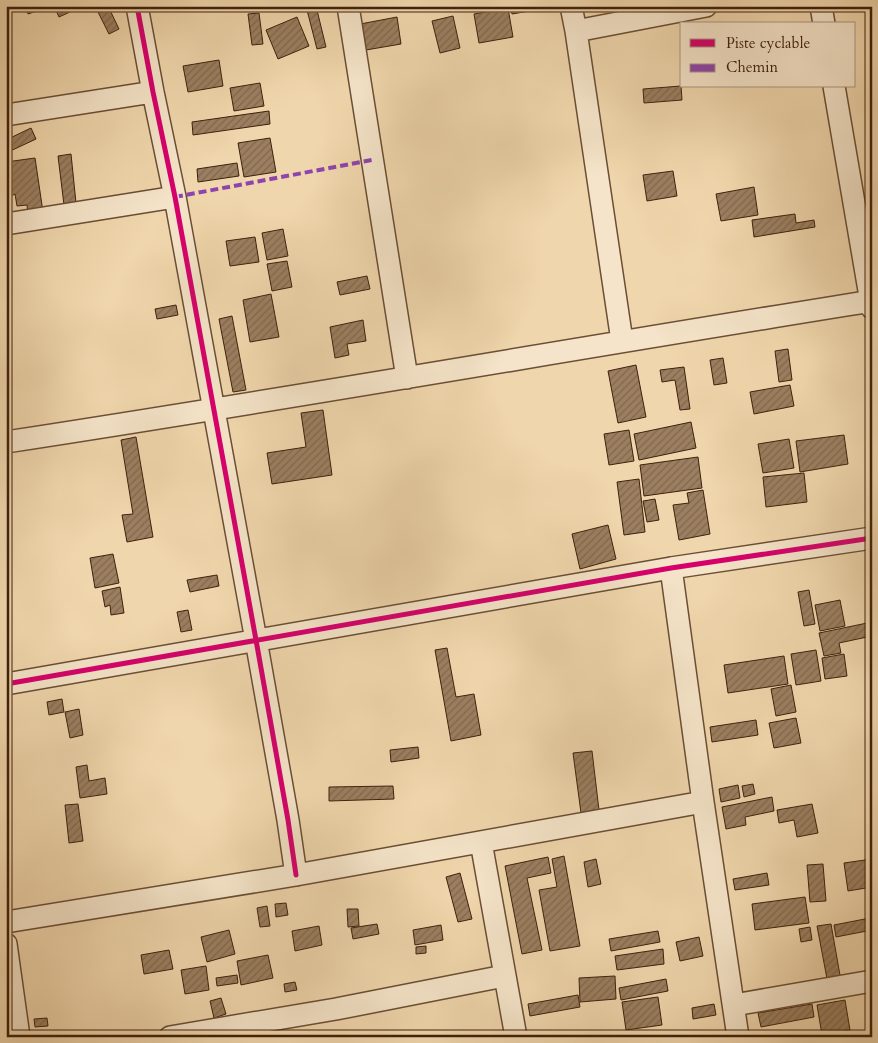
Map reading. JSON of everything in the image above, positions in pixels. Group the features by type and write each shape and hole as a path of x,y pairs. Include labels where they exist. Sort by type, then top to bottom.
{"street":[{"path":"137,6 175,197 256,640 296,875"},
{"path":"348,6 407,378"},
{"path":"571,6 622,341"},
{"path":"576,31 706,6"},
{"path":"821,6 824,22"},
{"path":"6,442 213,411 622,341 871,303 834,88"},
{"path":"6,116 153,92"},
{"path":"6,224 175,197"},
{"path":"6,684 671,568 872,538"},
{"path":"671,568 738,1037"},
{"path":"6,922 296,875 703,802"},
{"path":"481,842 516,1037"},
{"path":"6,944 19,1037"},
{"path":"170,1037 336,1009 504,976"},
{"path":"734,1005 872,981"}],"building":[{"path":"25,6 48,6 48,7 28,14"},
{"path":"54,6 83,6 59,17"},
{"path":"95,6 108,6 119,29 109,34"},
{"path":"316,6 326,47 317,49 307,10"},
{"path":"510,6 547,6 547,8 512,14"},
{"path":"508,8 513,37 479,43 474,14"},
{"path":"259,13 263,44 252,45 248,14"},
{"path":"453,16 460,48 440,53 432,21"},
{"path":"297,17 309,46 278,59 266,30"},
{"path":"397,17 401,44 360,51 355,25"},
{"path":"219,60 223,86 188,92 183,66"},
{"path":"260,83 264,106 234,111 230,88"},
{"path":"680,86 682,100 644,103 643,89"},
{"path":"269,111 270,124 193,135 192,122"},
{"path":"31,128 36,139 6,153 6,140"},
{"path":"270,138 276,172 244,177 238,143"},
{"path":"71,154 76,203 64,205 58,156"},
{"path":"35,158 43,212 28,214 27,205 17,206 15,194 6,199 6,162"},
{"path":"237,163 239,176 198,182 197,169"},
{"path":"673,171 677,196 647,201 643,175"},
{"path":"754,187 758,215 721,221 716,194"},
{"path":"795,214 796,223 814,220 815,227 754,237 752,220"},
{"path":"283,229 288,256 267,260 262,233"},
{"path":"255,237 259,262 230,266 226,241"},
{"path":"287,261 292,287 272,291 267,264"},
{"path":"367,276 370,289 340,295 337,282"},
{"path":"271,294 279,337 250,342 243,300"},
{"path":"176,305 178,315 157,319 155,309"},
{"path":"232,316 246,390 233,392 219,319"},
{"path":"363,320 366,341 347,344 349,355 335,358 330,327"},
{"path":"788,349 792,380 779,382 775,351"},
{"path":"723,358 727,383 714,385 710,360"},
{"path":"636,365 646,417 618,423 608,371"},
{"path":"684,367 690,409 680,410 675,380 662,382 660,370"},
{"path":"790,385 794,406 754,414 750,392"},
{"path":"323,410 332,475 272,484 267,453 306,447 301,413"},
{"path":"691,422 696,448 639,460 634,434"},
{"path":"629,430 634,461 609,465 604,434"},
{"path":"844,435 848,464 800,472 796,441"},
{"path":"136,437 153,537 127,542 122,515 133,514 121,440"},
{"path":"789,439 794,468 763,473 758,444"},
{"path":"698,457 702,488 644,496 640,465"},
{"path":"804,473 807,502 766,507 763,477"},
{"path":"639,479 645,532 624,535 617,482"},
{"path":"703,490 710,534 679,540 673,505 689,503 687,493"},
{"path":"655,499 659,520 647,522 643,501"},
{"path":"608,525 616,559 580,569 572,534"},
{"path":"113,554 119,583 95,588 90,558"},
{"path":"217,575 219,586 190,592 187,580"},
{"path":"120,587 124,613 111,615 110,605 105,607 102,591"},
{"path":"809,590 815,624 804,626 798,592"},
{"path":"840,600 845,626 820,631 815,605"},
{"path":"188,610 192,630 181,632 177,612"},
{"path":"872,622 872,636 839,643 841,653 824,656 819,633"},
{"path":"447,648 456,697 474,694 481,735 451,741 435,650"},
{"path":"816,650 821,681 796,685 791,654"},
{"path":"844,654 847,676 825,679 822,658"},
{"path":"784,656 788,684 728,693 724,665"},
{"path":"791,685 796,712 776,716 771,689"},
{"path":"62,699 64,712 49,715 47,702"},
{"path":"79,709 83,735 70,738 65,712"},
{"path":"796,718 801,743 774,748 769,723"},
{"path":"756,720 758,735 712,742 710,727"},
{"path":"418,747 419,758 391,762 390,750"},
{"path":"592,751 599,810 581,813 573,753"},
{"path":"87,765 89,781 105,778 107,794 80,798 76,767"},
{"path":"753,784 755,794 744,797 742,786"},
{"path":"738,785 740,798 721,802 719,789"},
{"path":"393,786 394,799 329,801 329,787"},
{"path":"772,797 774,811 745,817 746,825 726,829 722,807"},
{"path":"78,804 83,841 69,843 65,805"},
{"path":"812,804 818,833 797,837 794,820 779,823 777,810"},
{"path":"564,856 580,946 550,951 539,890 557,887 552,859"},
{"path":"548,857 551,873 527,878 542,950 522,954 505,866"},
{"path":"596,859 601,884 588,887 584,862"},
{"path":"872,859 872,887 848,891 844,863"},
{"path":"823,864 826,901 810,902 807,865"},
{"path":"460,873 472,919 458,922 446,877"},
{"path":"767,873 769,885 735,890 733,879"},
{"path":"805,897 809,923 755,930 752,904"},
{"path":"286,903 288,915 276,917 275,904"},
{"path":"267,906 270,926 260,927 257,908"},
{"path":"347,909 358,909 359,926 348,927"},
{"path":"870,918 872,930 836,937 834,925"},
{"path":"377,924 379,934 353,939 351,928"},
{"path":"831,924 841,981 828,984 817,926"},
{"path":"441,925 443,940 415,945 413,930"},
{"path":"319,926 322,945 295,951 292,931"},
{"path":"810,927 812,940 801,942 799,929"},
{"path":"229,930 235,954 207,962 201,937"},
{"path":"658,931 660,942 611,951 609,939"},
{"path":"699,937 703,956 680,961 676,942"},
{"path":"426,946 426,953 416,954 416,947"},
{"path":"663,949 664,964 617,970 615,956"},
{"path":"169,950 173,969 144,974 141,955"},
{"path":"268,955 273,978 241,985 237,961"},
{"path":"206,966 209,990 185,994 181,970"},
{"path":"237,975 238,983 217,986 216,978"},
{"path":"615,976 616,999 580,1002 579,978"},
{"path":"666,979 668,991 621,1000 619,988"},
{"path":"295,982 297,990 285,992 284,984"},
{"path":"578,995 580,1007 530,1016 528,1004"},
{"path":"658,997 662,1025 626,1030 622,1002"},
{"path":"221,998 226,1014 214,1018 210,1001"},
{"path":"845,1000 850,1030 822,1035 817,1005"},
{"path":"714,1004 716,1015 693,1019 692,1008"},
{"path":"812,1004 814,1017 761,1027 758,1013"},
{"path":"47,1018 48,1026 35,1027 34,1019"}],"marked path":[{"path":"175,197 372,160"}],"cycle path":[{"path":"137,6 175,197 256,640 296,875"},
{"path":"6,684 671,568 872,538"}]}
